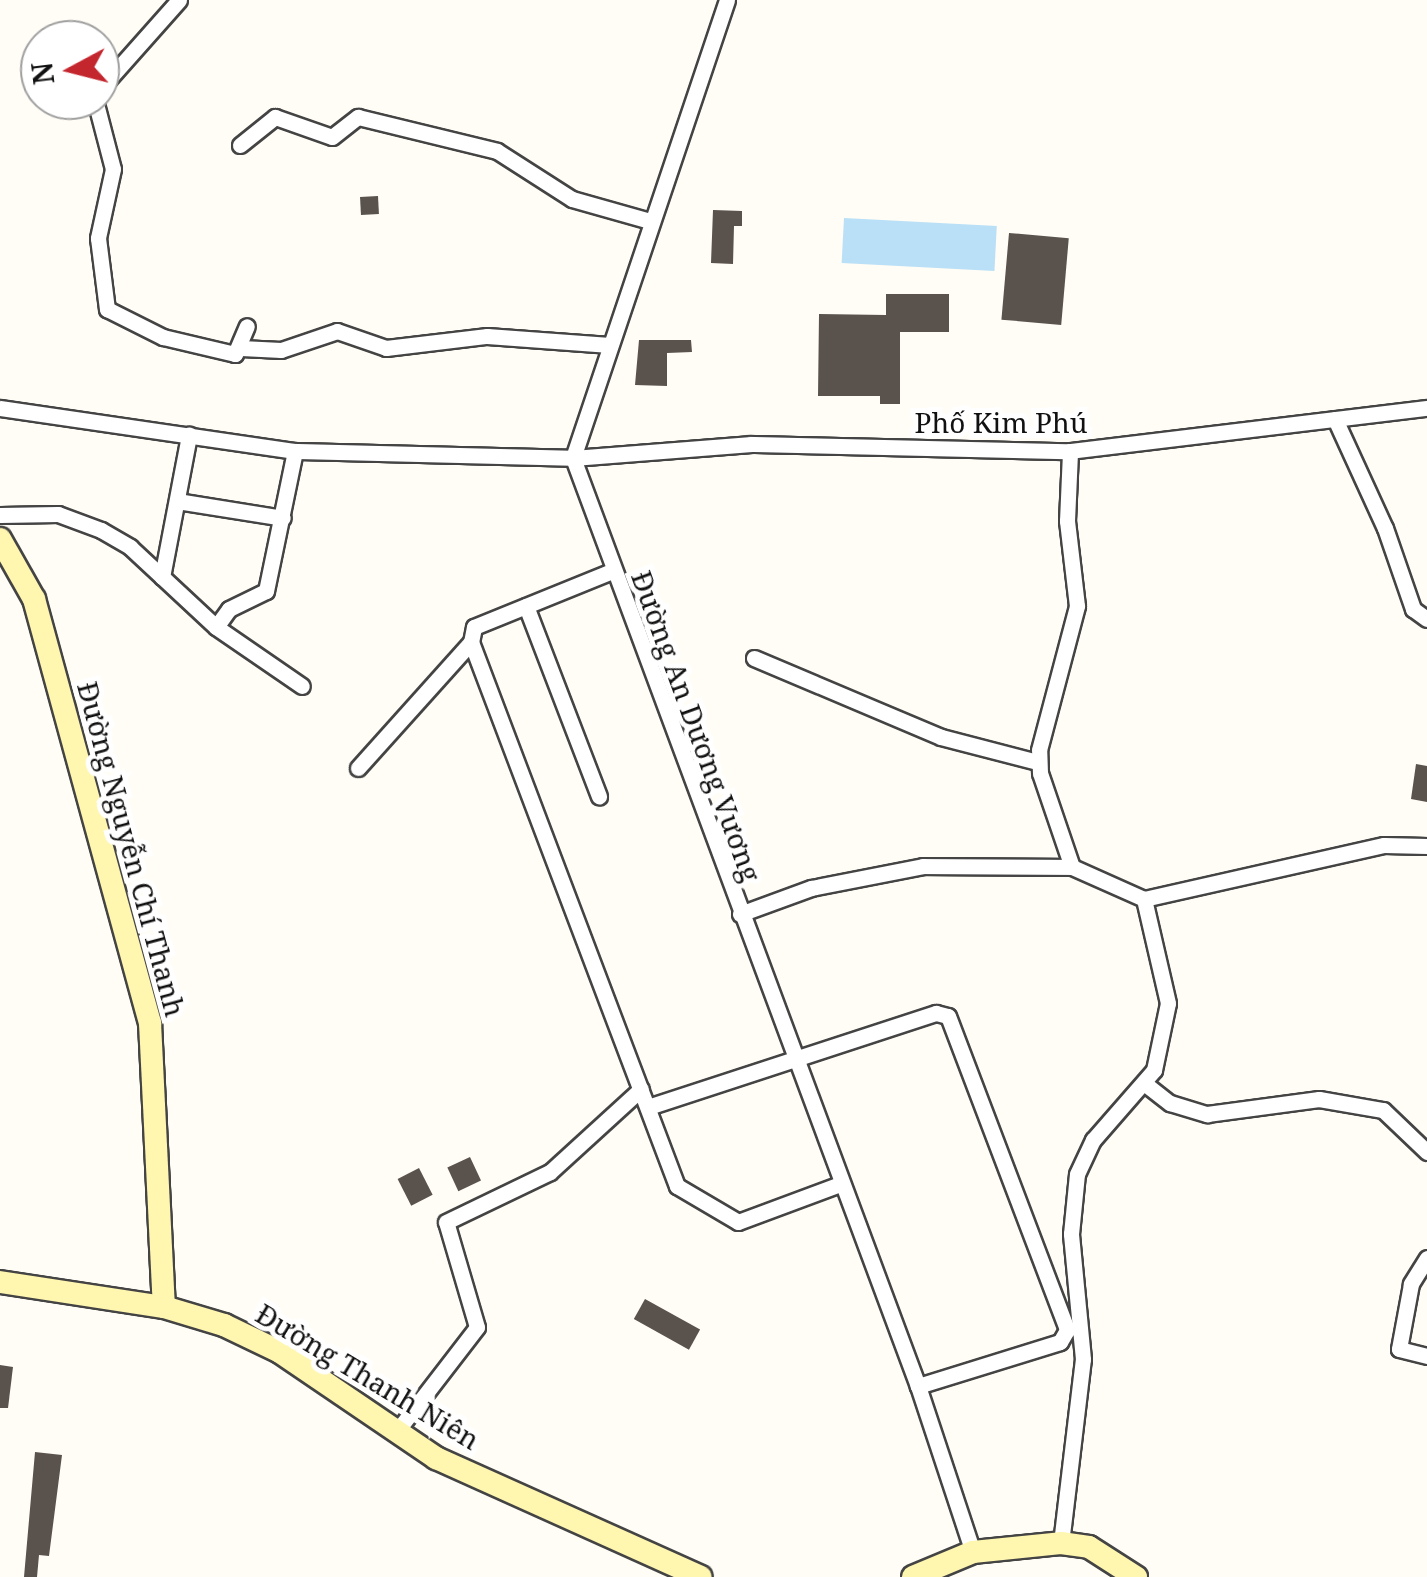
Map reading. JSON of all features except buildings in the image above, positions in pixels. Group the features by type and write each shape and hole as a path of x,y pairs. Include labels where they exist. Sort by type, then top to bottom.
{"main road":[{"name":"Đường Nguyễn Chí Thanh","path":"0,539 34,600 150,1023 164,1307"},
{"name":"Đường Thanh Niên","path":"0,1282 164,1307 280,1352 436,1458 701,1577"},
{"path":"913,1577 972,1552 1061,1543 1089,1547 1136,1577"}],"street":[{"path":"120,66 179,0"},
{"path":"0,408 295,451 573,458 727,0"},
{"path":"240,145 274,117 332,137 358,117 497,151 572,200 650,221"},
{"path":"101,120 113,169 98,238 108,308 163,337 235,354 242,348 247,326"},
{"path":"242,348 281,350 337,331 386,348 487,336 610,345"},
{"name":"Phố Kim Phú","path":"573,458 751,444 1070,450 1427,408"},
{"path":"1334,419 1385,528 1412,609 1427,619"},
{"path":"162,578 189,435"},
{"path":"1070,450 1076,619 1038,762 1072,867"},
{"path":"216,627 229,608 266,591 295,451"},
{"name":"Đường An Dương Vương","path":"573,458 918,1386 972,1552"},
{"path":"177,501 283,518"},
{"path":"0,515 58,514 101,530 216,627 302,686"},
{"path":"358,768 471,642 474,628 612,571"},
{"path":"526,606 599,796"},
{"path":"471,642 677,1186 730,1220 746,1222 840,1184"},
{"path":"754,658 940,738 1038,762"},
{"path":"740,914 811,888 923,866 1072,867 1144,898 1384,845 1427,846"},
{"path":"1061,1543 1083,1359 1071,1234 1077,1174 1093,1140 1144,1083 1160,1054 1168,1003 1144,898"},
{"path":"648,1107 944,1012 1067,1330 1060,1342 918,1386"},
{"path":"1144,1083 1170,1102 1207,1114 1319,1098 1384,1110 1427,1152"},
{"path":"397,1431 477,1326 447,1221 550,1172 641,1089"},
{"path":"1427,1258 1411,1284 1399,1349 1427,1356"}],"water":[{"path":"844,218 997,226 994,271 842,263"}]}
